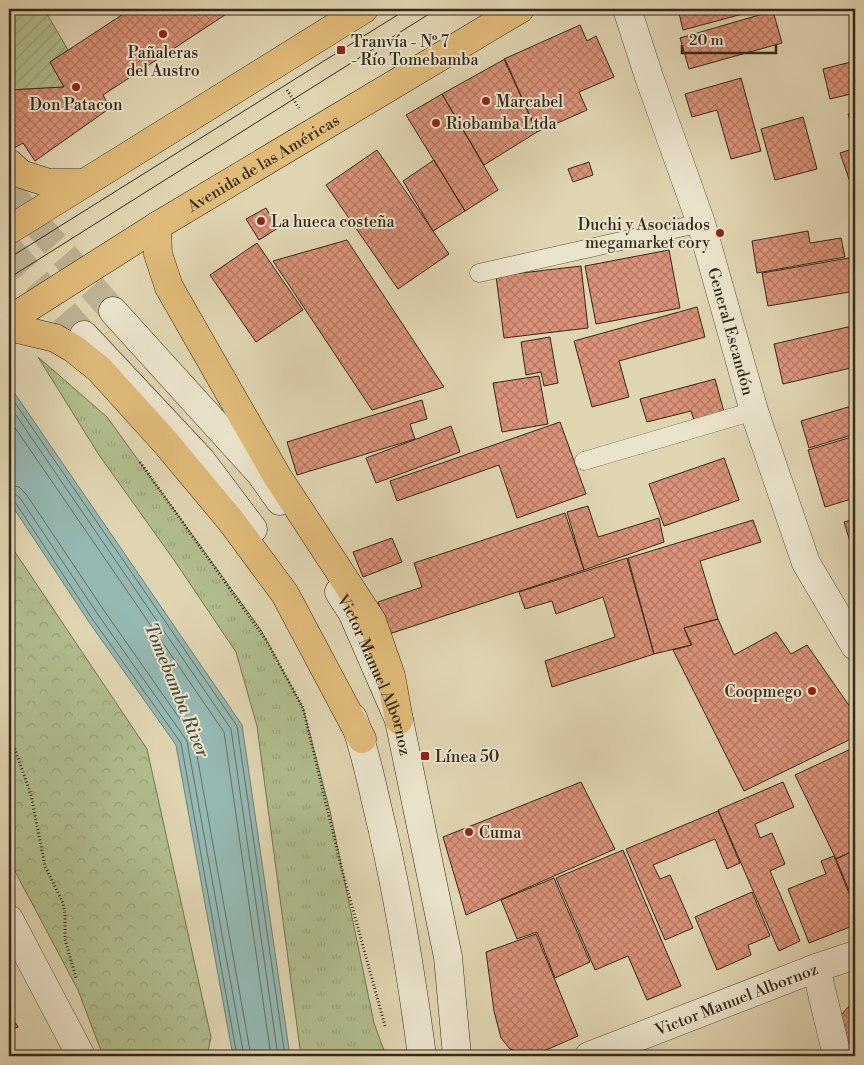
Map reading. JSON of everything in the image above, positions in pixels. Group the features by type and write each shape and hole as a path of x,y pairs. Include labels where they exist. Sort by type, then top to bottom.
{"main road":[{"path":"9,230 364,9"},
{"name":"Avenida de las Américas","path":"9,320 157,226 520,9"},
{"name":"General Escandón","path":"627,9 649,77 702,224 754,411 806,563 855,646"},
{"path":"9,163 20,174 49,183 83,183"},
{"path":"157,226 158,254 169,287 277,476 372,621 392,676 399,720"},
{"name":"Victor Manuel Albornoz","path":"113,312 260,473 296,524 352,612 399,720 448,957 457,1056"},
{"path":"9,326 55,338 74,349 98,370 165,442 231,521 285,594 362,739"},
{"name":"Victor Manuel Albornoz","path":"84,335 201,460 281,565 319,629 362,739 388,853 413,988 422,1056"},
{"path":"9,919 79,1055"},
{"name":"Victor Manuel Albornoz","path":"589,1056 816,968 855,955"},
{"path":"816,968 836,1056"}],"lane":[{"path":"479,273 702,224"},
{"path":"584,461 754,411"}],"path":[{"path":"271,66 314,132"},
{"path":"137,458 266,640 303,708 342,870 387,1031"},
{"path":"9,732 31,796 45,866 63,903 65,939 79,984"}],"green space":[{"path":"9,9 44,9 68,50 50,62 64,87 9,90"},
{"path":"38,357 107,417 261,630 303,708 330,811 374,1023 386,1056 301,1056 257,726 236,652 174,560 99,455"},
{"path":"9,543 147,749 211,1037 207,1056 103,1056 78,990 9,860"}],"water":[{"name":"Tomebamba River","path":"9,385 242,725 290,1056 233,1056 176,745 89,622 9,501"}],"building":[{"path":"131,9 234,9 103,95 110,108 35,161 23,143 9,151 9,90 64,87 50,62"},
{"path":"678,9 749,9 750,12 683,30"},
{"path":"773,11 782,43 689,69 680,38"},
{"path":"580,25 587,41 596,36 614,77 579,92 587,110 537,132 504,59"},
{"path":"505,59 537,132 484,165 442,94"},
{"path":"855,61 855,93 830,99 823,69"},
{"path":"741,78 761,151 731,159 717,110 692,117 685,94"},
{"path":"442,94 498,190 465,211 406,115"},
{"path":"855,112 855,138 848,114"},
{"path":"803,117 817,169 775,180 761,129"},
{"path":"855,148 855,180 850,182 840,153"},
{"path":"377,150 449,254 398,289 326,185"},
{"path":"434,160 465,211 433,231 403,181"},
{"path":"589,162 593,175 573,182 568,169"},
{"path":"266,208 278,228 259,240 246,219"},
{"path":"808,231 810,243 841,238 845,257 757,273 752,241"},
{"path":"347,240 444,387 372,410 273,261"},
{"path":"257,243 303,310 256,342 210,275"},
{"path":"669,250 680,308 596,324 585,266"},
{"path":"849,258 855,291 768,306 762,273"},
{"path":"581,266 588,328 504,338 496,276"},
{"path":"697,307 705,337 619,361 629,397 592,407 574,341"},
{"path":"852,326 855,340 855,367 783,384 774,344"},
{"path":"550,337 558,383 544,386 541,372 526,375 521,342"},
{"path":"539,376 548,424 502,432 493,383"},
{"path":"715,379 724,412 694,420 691,411 647,422 640,399"},
{"path":"422,400 427,419 410,424 415,439 297,475 287,442"},
{"path":"855,405 855,434 809,448 801,421"},
{"path":"560,422 586,494 517,518 499,465 397,501 390,481"},
{"path":"451,426 460,452 376,483 366,458"},
{"path":"855,436 855,498 825,507 808,450"},
{"path":"724,458 739,500 664,526 649,484"},
{"path":"588,506 598,537 659,518 664,542 584,570 567,512"},
{"path":"565,513 584,570 389,634 378,602 422,587 414,563"},
{"path":"855,519 855,547 852,548 844,522"},
{"path":"753,520 761,542 700,561 718,619 684,628 691,645 654,654 628,558"},
{"path":"392,538 402,562 363,577 353,552"},
{"path":"627,558 654,654 552,687 545,661 615,637 603,597 556,614 552,601 525,609 519,592"},
{"path":"718,619 734,655 776,632 791,654 807,645 855,714 855,737 744,791 673,650 692,645 684,628"},
{"path":"855,747 855,850 836,859 795,775"},
{"path":"581,782 615,849 466,915 443,837"},
{"path":"783,782 794,807 755,824 760,838 772,833 785,864 770,871 800,941 779,951 718,810"},
{"path":"718,811 740,863 727,869 715,839 653,865 660,879 670,875 693,928 665,940 626,849"},
{"path":"623,850 681,986 647,1000 628,956 595,970 556,878"},
{"path":"855,850 855,905 836,859"},
{"path":"834,856 855,908 855,925 809,943 788,889 826,874 821,861"},
{"path":"554,878 590,962 555,978 537,932 517,939 501,900"},
{"path":"752,892 770,936 748,945 751,955 717,970 695,917"},
{"path":"536,934 578,1036 537,1054 526,1054 510,1049 501,1038 494,1011 486,952"},
{"path":"855,1000 855,1056 850,1056 841,1015"},
{"path":"9,1013 18,1027 9,1031"}],"tunnel":[{"path":"9,192 113,311"},
{"path":"9,249 84,335"}],"tram line":[{"path":"9,258 407,9"},
{"path":"9,278 437,9"}],"place":[{"name":"Pañaleras del Austro","path":"163,34"},
{"name":"Tranvía - Nº 7 - Río Tomebamba","path":"341,50"},
{"name":"Don Patacon","path":"76,87"},
{"name":"Marcabel","path":"486,101"},
{"name":"Riobamba Ltda","path":"436,123"},
{"name":"La hueca costeña","path":"261,221"},
{"name":"Duchi y Asociados megamarket cory","path":"720,233"},
{"name":"Coopmego","path":"812,691"},
{"name":"Línea 50","path":"425,756"},
{"name":"Cuma","path":"469,832"}]}
